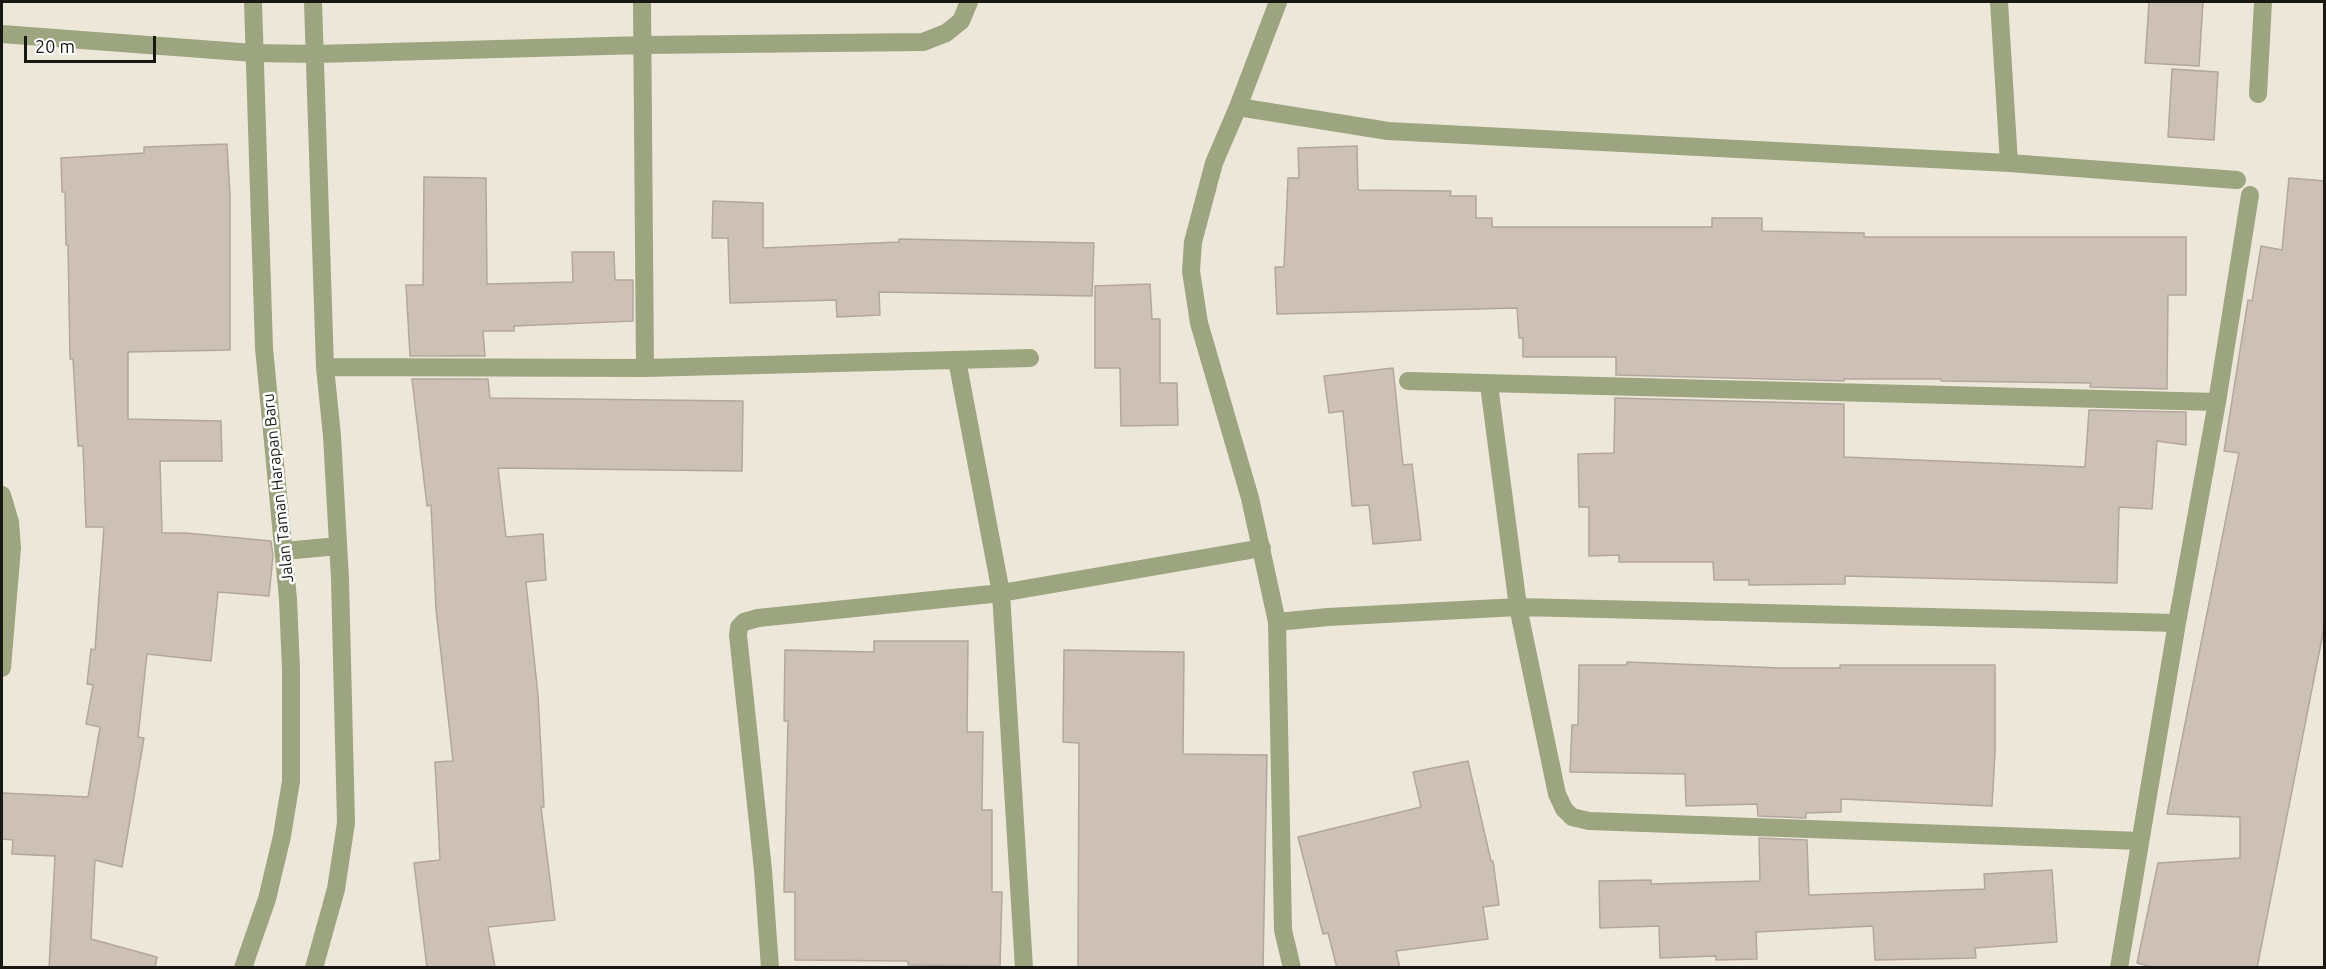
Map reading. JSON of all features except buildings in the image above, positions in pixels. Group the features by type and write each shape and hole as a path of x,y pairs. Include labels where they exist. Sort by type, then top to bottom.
{"street":[{"name":"Jalan Taman Harapan Baru","path":"243,968 267,899 282,836 291,781 291,669 284,551 264,348 253,2"},
{"path":"313,2 325,367 332,436 338,546 346,823 336,889 314,968"},
{"path":"642,2 645,368"},
{"path":"2,34 254,53 316,54 643,45 923,42 946,33 961,21 969,2"},
{"path":"1278,2 1214,163 1193,242 1191,271 1199,323 1262,548 1277,622 1282,930 1292,968"},
{"path":"1999,2 2009,163"},
{"path":"2258,94 2263,2"},
{"path":"1238,107 1388,131 2009,163 2237,180"},
{"path":"2119,968 2217,402 2250,195"},
{"path":"325,367 645,368 1029,358"},
{"path":"957,360 1001,593 1024,968"},
{"path":"1408,381 1489,385 2217,402"},
{"path":"1489,385 1518,607 1557,794 1564,809 1572,817 1589,821 2140,841"},
{"path":"2,495 10,522 12,548 2,668"},
{"path":"284,551 338,546"},
{"path":"770,968 763,870 738,635 739,627 744,622 758,618 1001,593 1262,548"},
{"path":"1277,622 1328,617 1518,607 2177,623"}]}
